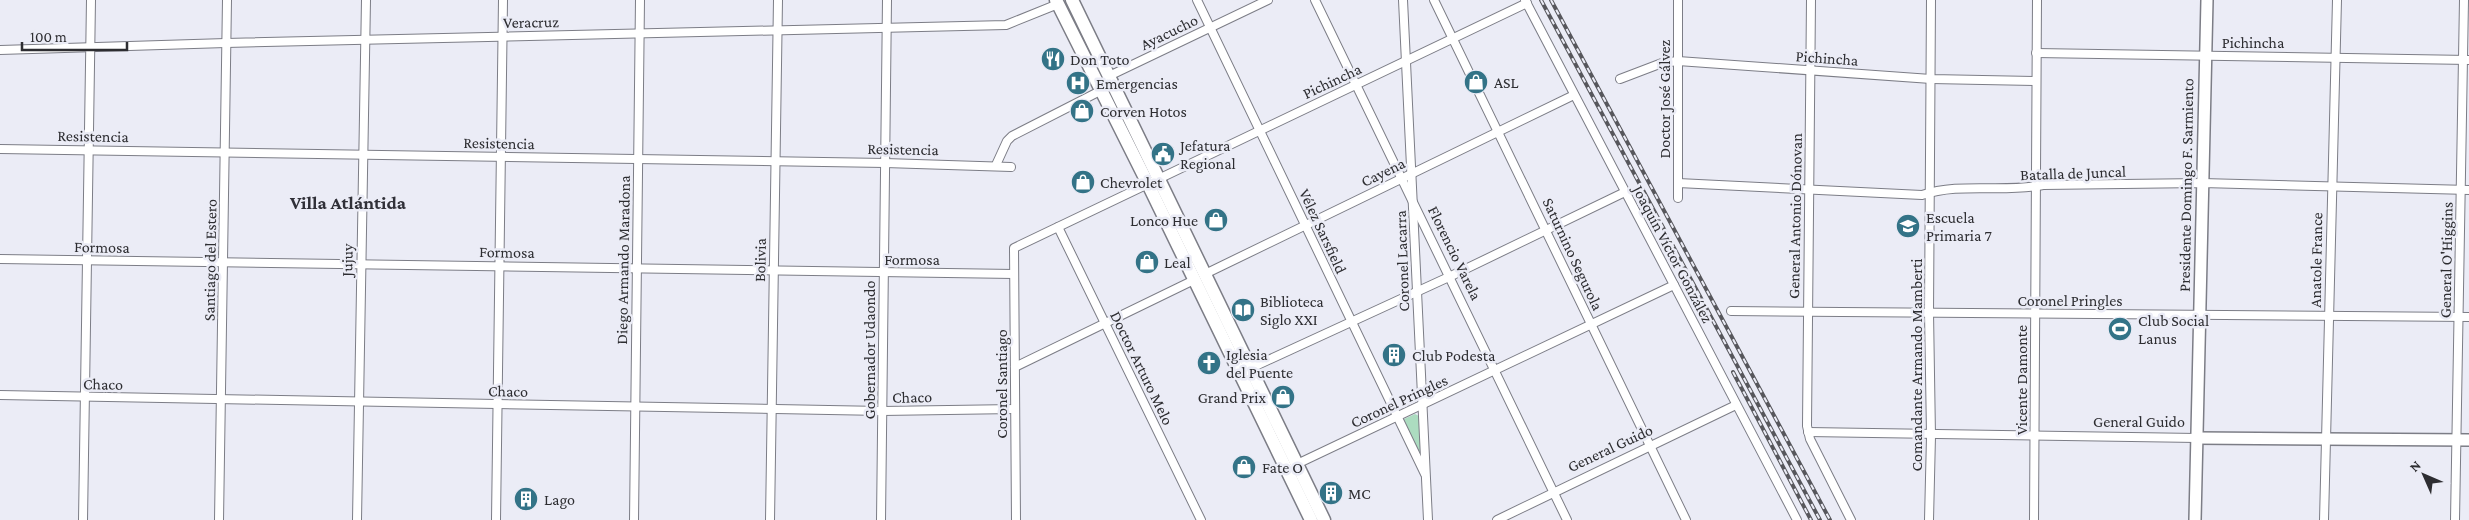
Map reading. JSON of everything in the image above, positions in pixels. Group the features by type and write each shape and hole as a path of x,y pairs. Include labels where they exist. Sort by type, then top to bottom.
{"main road":[{"path":"1072,0 1109,76 1154,181 1200,277 1310,520"},
{"name":"Presidente Domingo F. Sarmiento","path":"2195,520 2206,0"},
{"path":"1057,2 1102,90 1154,181"},
{"path":"1200,277 1251,368 1324,520"},
{"name":"General Guido","path":"2197,438 2469,440"}],"street":[{"path":"83,520 91,0"},
{"name":"Santiago del Estero","path":"220,520 227,0"},
{"name":"Jujuy","path":"356,520 366,0"},
{"path":"496,520 503,0"},
{"name":"Diego Armando Maradona","path":"634,520 640,0"},
{"name":"Bolivia","path":"770,520 778,0"},
{"name":"Gobernador Udaondo","path":"881,520 887,0"},
{"name":"Vélez Sarsfield","path":"1197,0 1425,474"},
{"name":"Ayacucho","path":"1109,76 1268,0"},
{"name":"Florencio Varela","path":"1315,0 1451,276 1567,520"},
{"name":"Coronel Lacarra","path":"1403,0 1428,520"},
{"name":"Saturnino Segurola","path":"1434,0 1500,132 1686,520"},
{"name":"Doctor José Gálvez","path":"1678,0 1678,198"},
{"name":"General Antonio Dónovan","path":"1808,432 1811,0"},
{"name":"Comandante Armando Mamberti","path":"1929,520 1931,436 1929,312 1931,0"},
{"name":"Vicente Damonte","path":"2034,520 2037,0"},
{"name":"Anatole France","path":"2324,520 2337,0"},
{"name":"General O'Higgins","path":"2456,520 2459,317 2465,190 2466,60 2464,0"},
{"name":"Pichincha","path":"1154,181 1406,62 1526,1"},
{"name":"Joaquín Víctor González","path":"1526,1 1797,520"},
{"name":"Veracruz","path":"0,50 366,39 1006,25 1057,2"},
{"name":"Pichincha","path":"2036,53 2335,56 2466,60"},
{"name":"Pichincha","path":"1620,78 1662,63 1678,61 1931,79 2036,81"},
{"path":"996,165 1012,136 1102,90"},
{"name":"Cayena","path":"1200,277 1574,95"},
{"name":"Resistencia","path":"0,149 776,161 996,165 1011,167"},
{"path":"1058,227 1154,181"},
{"name":"Batalla de Juncal","path":"1678,182 1922,195 1940,190 2202,183 2465,190"},
{"path":"1251,368 1451,276 1625,192"},
{"name":"Coronel Santiago","path":"1016,520 1014,248 1058,227"},
{"name":"Doctor Arturo Melo","path":"1058,227 1201,520"},
{"name":"Formosa","path":"0,259 224,264 360,266 500,265 636,269 1014,274"},
{"path":"1015,367 1200,277"},
{"name":"Coronel Pringles","path":"1297,464 1674,285"},
{"name":"Coronel Pringles","path":"1731,311 2329,314 2469,317"},
{"name":"Chaco","path":"0,395 882,411 1015,408"},
{"name":"General Guido","path":"1497,520 1736,405"},
{"path":"1808,432 1851,520"},
{"name":"General Guido","path":"1808,432 1931,436 2197,438"}],"green space":[{"path":"1415,414 1419,416 1421,449 1419,452 1416,451 1402,423 1404,419"}],"railway":[{"path":"1541,0 1820,520"},
{"path":"1551,0 1830,520"},
{"path":"1733,372 1811,520"}],"place":[{"name":"Don Toto","path":"1053,59"},
{"name":"ASL","path":"1476,82"},
{"name":"Emergencias","path":"1078,83"},
{"name":"Corven Hotos","path":"1082,111"},
{"name":"Jefatura Regional","path":"1163,154"},
{"name":"Chevrolet","path":"1083,182"},
{"name":"Lonco Hue","path":"1216,220"},
{"name":"Escuela Primaria 7","path":"1908,226"},
{"name":"Leal","path":"1147,262"},
{"name":"Biblioteca Siglo XXI","path":"1243,310"},
{"name":"Club Social Lanus","path":"2120,329"},
{"name":"Club Podesta","path":"1394,355"},
{"name":"Iglesia del Puente","path":"1209,363"},
{"name":"Grand Prix","path":"1283,397"},
{"name":"Fate O","path":"1244,467"},
{"name":"MC","path":"1331,493"},
{"name":"Lago","path":"526,499"}],"district":[{"name":"Villa Atlántida","path":"348,202"}]}
